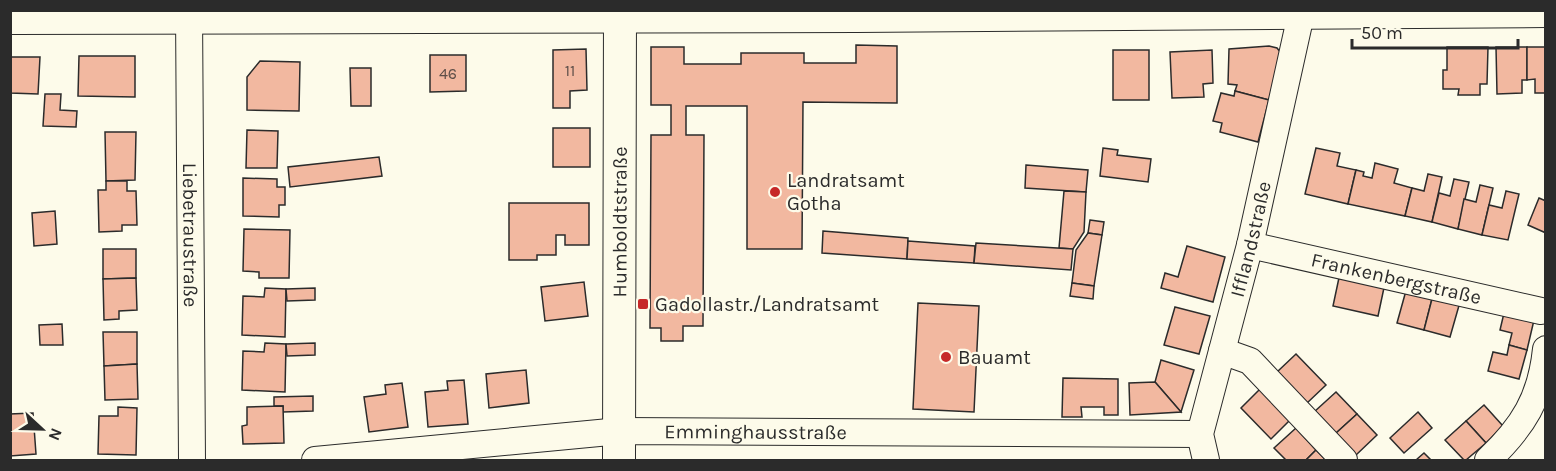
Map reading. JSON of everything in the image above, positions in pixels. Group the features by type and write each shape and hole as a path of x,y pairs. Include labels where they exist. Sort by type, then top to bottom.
{"main road":[{"name":"Humboldtstraße","path":"620,15 620,446"}],"street":[{"name":"Ifflandstraße","path":"1206,460 1200,434 1250,245 1303,13"},
{"path":"10,21 189,15 1545,14"},
{"name":"Liebetraustraße","path":"189,15 192,460"},
{"name":"Frankenbergstraße","path":"1250,245 1544,314"},
{"path":"1488,460 1511,439 1532,406 1543,373 1545,349"},
{"path":"1222,351 1250,361 1344,460"},
{"name":"Emminghausstraße","path":"315,460 620,446 1200,434"}],"building":[{"name":"Landratsamt Gotha","path":"856,45 897,46 897,103 803,102 802,249 747,249 747,106 686,106 686,135 704,135 703,326 683,326 683,341 661,341 661,328 650,328 651,135 671,135 671,105 651,105 651,47 684,47 684,64 741,64 741,53 804,53 804,63 856,63"},
{"path":"1269,46 1277,48 1281,53 1269,100 1235,91 1237,85 1228,84 1229,49"},
{"path":"1447,47 1488,47 1487,84 1480,84 1480,95 1458,95 1459,89 1443,89 1443,70 1447,70"},
{"path":"1496,47 1527,47 1527,80 1522,80 1522,93 1497,94"},
{"path":"1527,47 1546,47 1546,93 1535,93 1535,79 1527,80"},
{"path":"586,49 587,90 570,91 570,108 553,108 553,50"},
{"path":"1113,50 1149,50 1149,100 1113,100"},
{"path":"1212,50 1213,83 1203,84 1204,97 1172,98 1170,52"},
{"path":"430,55 466,55 466,91 430,92"},
{"path":"79,56 135,56 135,97 78,96"},
{"path":"10,57 40,57 38,94 10,93"},
{"path":"260,61 300,62 299,111 247,110 247,77"},
{"path":"350,68 371,68 371,106 351,106"},
{"path":"1235,91 1269,100 1258,142 1220,132 1222,123 1213,121 1221,93 1234,96"},
{"path":"45,94 61,94 60,110 77,111 76,127 43,126"},
{"path":"553,128 590,128 590,167 553,167"},
{"path":"247,130 278,131 277,168 246,168"},
{"path":"105,132 136,132 135,180 106,181"},
{"path":"1103,148 1118,150 1117,155 1151,159 1148,182 1100,176"},
{"path":"1316,148 1340,153 1337,166 1356,170 1348,204 1305,194"},
{"path":"379,157 382,176 290,187 288,167"},
{"path":"1375,163 1398,169 1394,183 1412,188 1405,216 1348,204 1356,170 1364,172 1363,176 1372,178"},
{"path":"1026,165 1088,170 1086,192 1025,188"},
{"path":"1428,174 1442,177 1432,222 1405,216 1412,188 1424,191"},
{"path":"243,178 277,179 277,187 285,187 285,205 279,205 279,217 243,216"},
{"path":"1454,179 1469,182 1458,229 1432,222 1439,193 1450,196"},
{"path":"106,181 127,181 127,191 136,191 137,225 122,225 122,231 99,232 98,190 106,190"},
{"path":"1480,185 1493,188 1482,235 1458,229 1464,199 1476,202"},
{"path":"1064,191 1086,192 1084,232 1073,249 1059,248"},
{"path":"1506,191 1519,194 1508,240 1482,235 1489,205 1502,208"},
{"path":"1539,198 1546,201 1546,233 1528,225"},
{"path":"509,203 589,203 589,245 565,245 565,235 556,235 556,255 537,255 537,260 509,260"},
{"path":"55,211 57,244 34,246 32,213"},
{"path":"1090,220 1104,222 1102,235 1088,233"},
{"path":"244,229 290,230 289,278 259,278 259,272 243,271"},
{"path":"823,231 908,238 907,259 822,253"},
{"path":"1088,233 1102,235 1094,286 1072,283 1076,250"},
{"path":"908,241 975,246 974,263 907,259"},
{"path":"976,243 1073,249 1071,270 974,263"},
{"path":"1187,246 1225,257 1213,302 1161,288 1165,273 1178,277"},
{"path":"103,249 136,249 136,278 103,279"},
{"path":"1340,273 1385,283 1378,316 1333,306"},
{"path":"136,278 137,310 119,311 119,319 104,320 103,279"},
{"path":"584,282 588,316 545,321 541,287"},
{"path":"1072,283 1094,286 1093,299 1070,296"},
{"path":"1407,287 1433,295 1424,330 1397,323"},
{"path":"265,288 286,289 285,337 242,335 243,296 264,297"},
{"path":"315,288 315,300 287,301 286,289"},
{"path":"1433,295 1460,302 1450,337 1424,330"},
{"name":"Bauamt","path":"918,303 979,306 974,412 913,409"},
{"path":"1175,307 1210,316 1199,354 1164,345"},
{"path":"1504,313 1534,320 1527,350 1509,345 1512,333 1500,330"},
{"path":"62,324 63,345 40,345 39,325"},
{"path":"103,332 137,332 137,364 104,366"},
{"path":"265,343 286,344 285,392 242,390 243,351 264,352"},
{"path":"315,343 315,355 287,356 286,344"},
{"path":"1509,345 1527,350 1519,379 1488,371 1493,352 1507,355"},
{"path":"1296,354 1326,385 1306,404 1277,372"},
{"path":"1161,360 1194,370 1181,412 1155,382"},
{"path":"137,364 138,399 105,400 104,366"},
{"path":"526,370 529,403 489,408 486,374"},
{"path":"1063,378 1118,379 1118,415 1104,415 1104,407 1081,407 1082,417 1062,417"},
{"path":"464,380 468,424 428,427 425,392 448,390 447,381"},
{"path":"1155,382 1181,412 1130,415 1129,383"},
{"path":"402,383 408,427 369,432 364,397 386,394 385,385"},
{"path":"1260,389 1290,420 1271,439 1241,408"},
{"path":"1336,392 1357,414 1335,434 1314,412"},
{"path":"313,396 313,411 283,412 283,406 274,406 274,397"},
{"path":"1484,405 1503,426 1486,443 1466,421"},
{"path":"283,406 284,443 243,444 242,426 247,425 247,407"},
{"path":"118,407 137,408 136,455 98,454 99,416 118,416"},
{"path":"1418,412 1432,428 1404,453 1390,438"},
{"path":"33,413 36,454 10,456 10,414"},
{"path":"1357,414 1377,435 1356,455 1335,434"},
{"path":"1466,421 1486,443 1464,460 1445,440"},
{"path":"1296,428 1316,450 1306,460 1286,460 1274,448"},
{"path":"1316,450 1326,460 1306,460"},
{"path":"1424,453 1431,460 1416,460"}],"fence":[{"path":"642,460 774,460"}],"place":[{"name":"Landratsamt Gotha","path":"775,192"},
{"name":"Gadollastr./Landratsamt","path":"643,304"},
{"name":"Bauamt","path":"946,357"}]}
